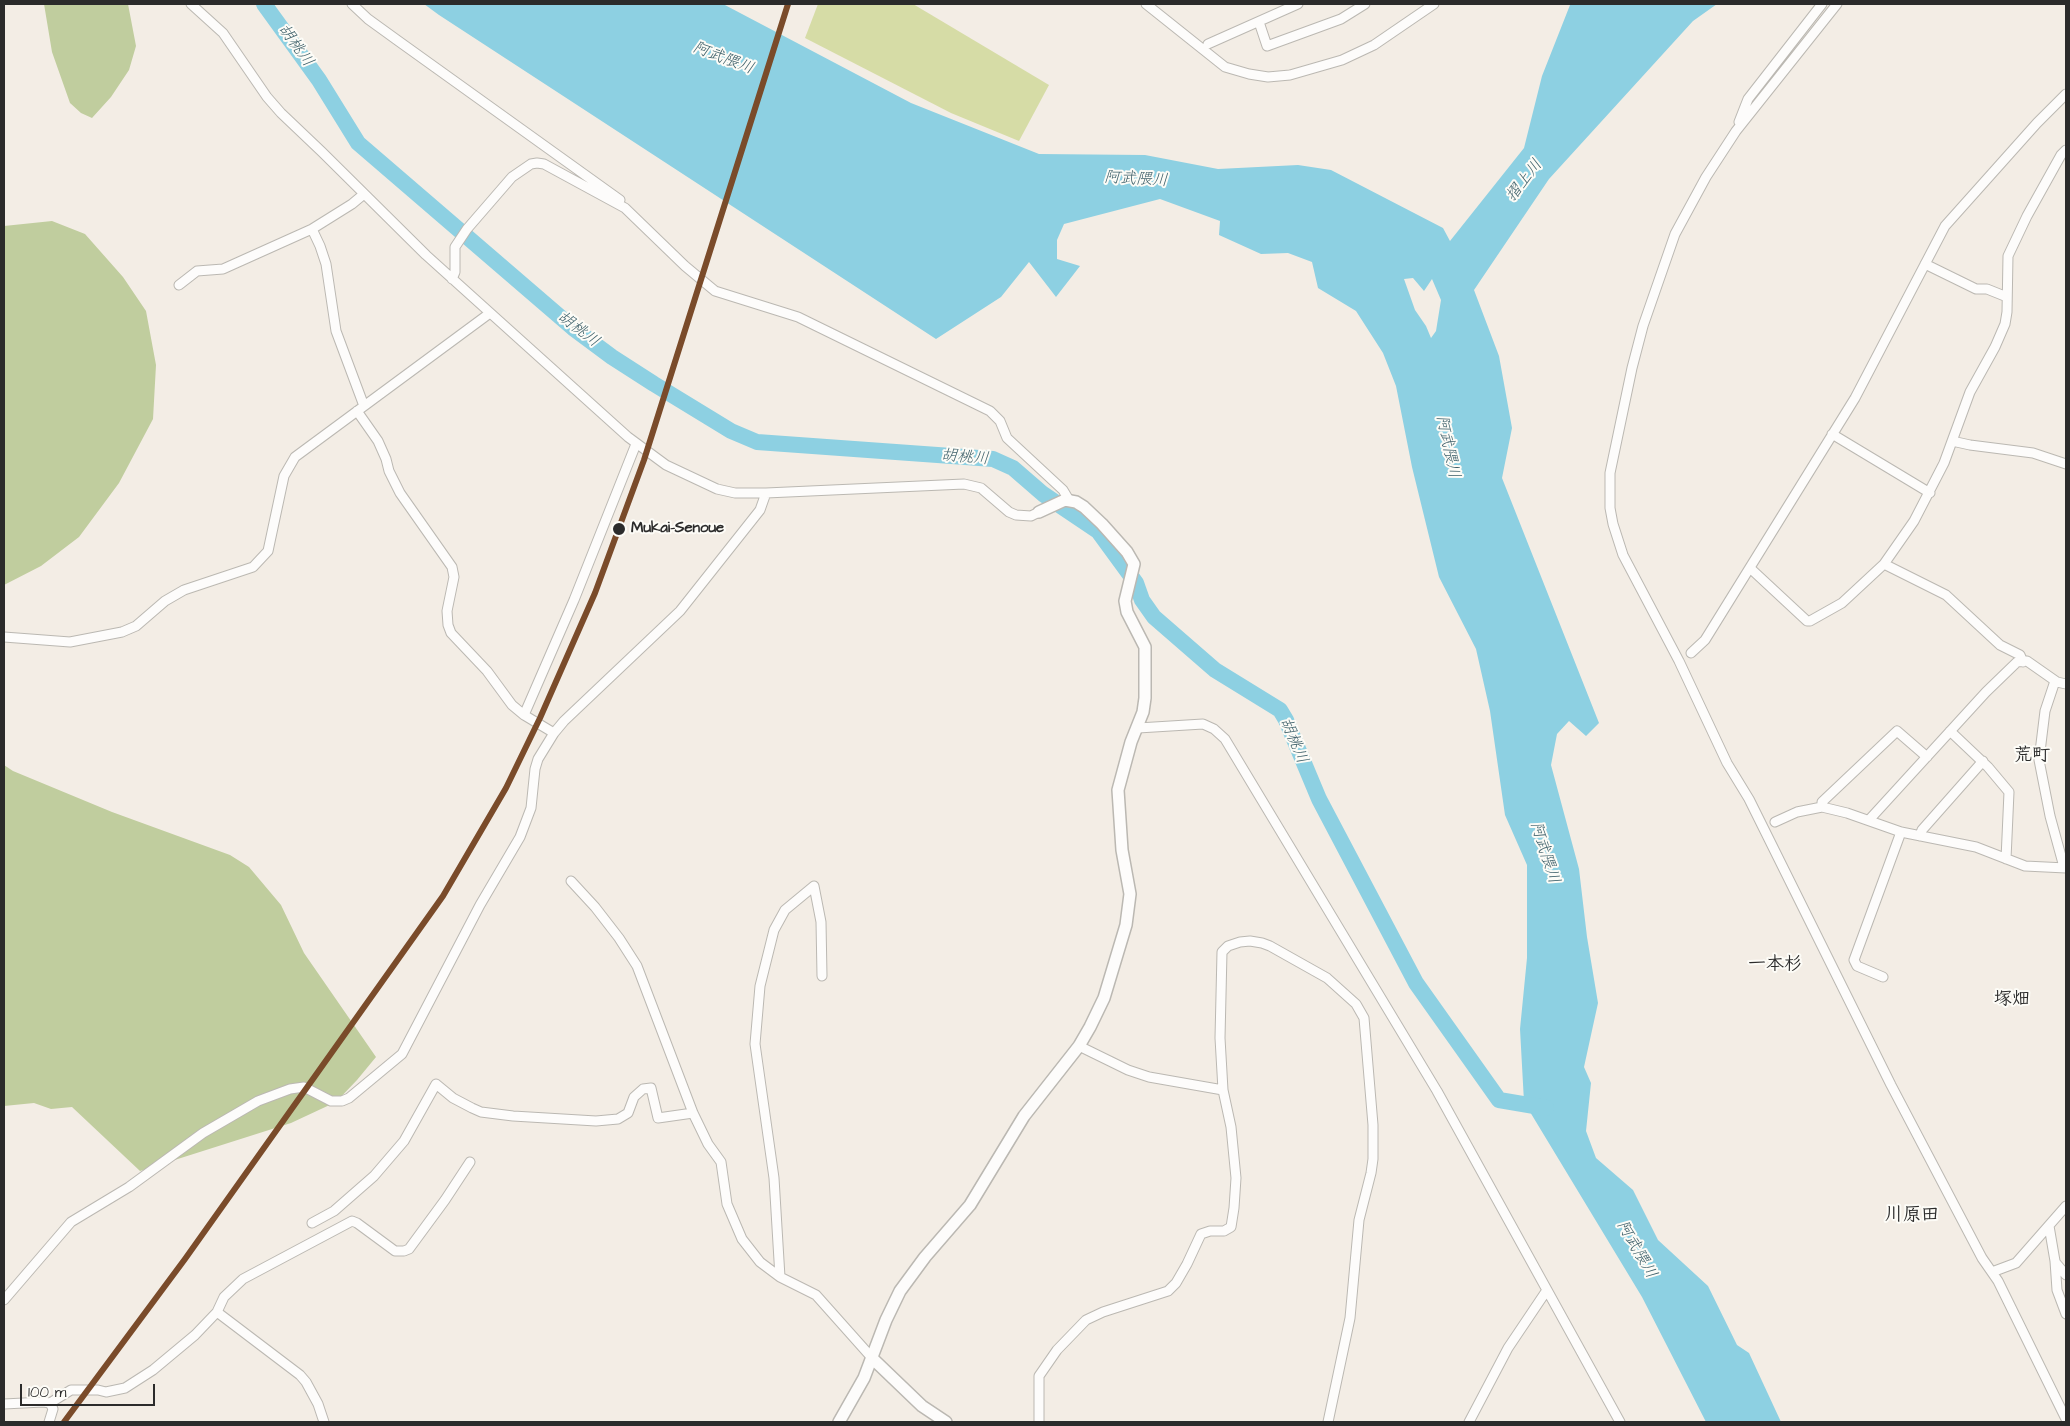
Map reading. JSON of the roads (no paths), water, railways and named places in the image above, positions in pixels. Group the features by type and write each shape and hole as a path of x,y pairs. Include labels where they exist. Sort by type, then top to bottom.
{"street":[{"path":"191,4 222,33 274,106 452,279 636,444 672,468 717,489 735,493 964,484 981,488 1009,512 1016,515 1031,516 1065,501 1084,506 1127,552 1134,564 1125,601 1127,612 1146,647 1145,698 1138,728 1131,742 1118,790 1122,850 1125,870 1130,885 1128,918 1104,998 1079,1046 1024,1116 970,1205 925,1257 900,1291 886,1320 873,1359 840,1422"},
{"path":"352,4 368,19 615,195 625,208"},
{"path":"1146,4 1225,67 1268,77 1290,75 1342,60 1374,45 1434,4"},
{"path":"1208,44 1298,4"},
{"path":"1736,131 1748,99 1822,4"},
{"path":"1837,4 1736,131 1706,177 1675,234 1643,326 1632,368 1610,473 1609,490 1613,524 1623,555 1679,661 1727,763 1749,799 1890,1085 1982,1258 1998,1281 2066,1419"},
{"path":"1258,22 1267,46 1324,26 1358,6"},
{"path":"1691,653 1705,640 1855,398 1940,233 1952,217 2037,123 2066,94"},
{"path":"1750,568 1810,621 1842,603 1884,564 1906,534 1930,493 1944,463 1970,392 2001,333 2007,312 2008,256 2026,216 2061,155 2066,150"},
{"path":"452,279 455,272 454,250 457,243 507,182 531,164 537,163 550,166 576,183 617,202 625,208 685,266 715,291 798,317 990,411 1000,421 1007,438 1063,490 1065,501"},
{"path":"179,285 196,271 224,269 312,229 352,204 364,194"},
{"path":"312,229 326,264 336,330 360,409 378,441 389,471 400,493 452,567 454,577 447,611 448,625 452,633 487,671 512,705 554,733"},
{"path":"1925,264 1976,288 1987,289 2007,297"},
{"path":"4,637 70,642 122,632 136,626 165,601 184,590 253,567 268,551 284,476 292,460 490,313"},
{"path":"1832,434 1930,493"},
{"path":"1952,441 2033,453 2066,464"},
{"path":"524,714 574,600 636,444"},
{"path":"4,1300 71,1222 129,1187 203,1133 258,1101 290,1088 304,1087 332,1101 342,1101 349,1098 402,1054 480,905 520,836 531,808 535,769 538,759 554,733 680,611 760,510 766,493"},
{"path":"1884,564 1946,595 2000,645 2020,654 2023,662"},
{"path":"1869,820 1986,692 2018,662 2027,661 2055,681 2066,684"},
{"path":"1775,822 1797,812 1822,807 1869,820 1901,832 1976,847 2025,866 2065,868 2050,816 2039,760 2045,711 2055,681"},
{"path":"1138,728 1202,724 1214,729 1225,739 1437,1092 1620,1422"},
{"path":"1822,807 1822,802 1897,731 1926,757"},
{"path":"1950,731 1983,761 2009,792 2006,859"},
{"path":"1920,836 1922,830 1983,761"},
{"path":"1883,978 1857,966 1854,960 1901,832"},
{"path":"571,881 595,907 637,966 693,1113 708,1144 721,1162 727,1204 742,1238 760,1262 780,1277 816,1295 873,1359 922,1406 946,1422"},
{"path":"780,1277 774,1178 755,1044 760,986 774,930 785,910 814,886 821,922 822,976"},
{"path":"1039,1422 1039,1376 1057,1350 1086,1320 1103,1312 1168,1291 1176,1282 1201,1234 1210,1231 1224,1231 1231,1227 1236,1178 1231,1127 1223,1090 1220,1038 1222,952 1228,946 1240,942 1262,943 1270,946 1328,978 1362,1012 1364,1018 1374,1159 1359,1220 1350,1318 1328,1422"},
{"path":"1079,1046 1128,1070 1149,1077 1223,1090"},
{"path":"312,1223 334,1211 374,1176 404,1141 436,1084 453,1098 481,1112 513,1116 596,1121 618,1119 628,1113 634,1097 643,1089 651,1088 658,1118 693,1113"},
{"path":"4,1404 50,1403 71,1390 98,1390 106,1392 125,1388 178,1351 217,1312 224,1297 243,1280 352,1221 357,1222 395,1251 404,1251 409,1248 445,1200 470,1162"},
{"path":"1992,1272 2016,1263 2066,1206"},
{"path":"2049,1226 2055,1261 2056,1290 2066,1314"},
{"path":"2055,1261 2066,1275"},
{"path":"1469,1422 1508,1348 1547,1290"},
{"path":"217,1312 288,1364 300,1375 318,1404 324,1422"},
{"path":"49,1422 53,1409 50,1403"}],"water":[{"path":"424,4 723,4 911,103 1039,154 1145,155 1218,169 1298,165 1331,170 1443,228 1450,241 1524,148 1542,76 1570,5 1717,4 1693,21 1549,179 1474,290 1499,356 1512,428 1502,478 1599,723 1586,736 1569,721 1557,734 1551,765 1579,869 1587,937 1598,1003 1584,1067 1591,1083 1586,1131 1596,1158 1633,1190 1658,1240 1708,1286 1737,1345 1749,1353 1781,1422 1706,1422 1642,1297 1524,1102 1520,1029 1527,958 1527,865 1505,815 1490,711 1476,649 1439,577 1412,467 1396,386 1383,353 1356,311 1318,288 1312,262 1288,253 1261,254 1219,235 1220,221 1160,199 1064,224 1057,240 1057,259 1080,266 1056,297 1029,262 1001,297 936,339","holes":["1413,278 1424,291 1432,279 1441,300 1436,331 1431,338 1426,326 1415,310 1404,279"]}],"waterway":[{"name":"胡桃川","path":"264,4 319,80 358,143 573,328 612,357 654,384 731,431 757,442 993,459 1013,468 1043,494 1098,531 1136,583 1142,600 1154,617 1215,670 1280,710 1319,799 1416,983 1499,1100 1546,1108"}],"place":[{"name":"Mukai-Senoue","path":"619,529"}],"district":[{"name":"荒町","path":"2032,756"},
{"name":"一本杉","path":"1775,965"},
{"name":"塚畑","path":"2012,1000"},
{"name":"川原田","path":"1912,1216"}],"water label":[{"name":"阿武隈川","path":"723,59"},
{"name":"阿武隈川","path":"1136,180"},
{"name":"摺上川","path":"1525,181"},
{"name":"阿武隈川","path":"1447,447"},
{"name":"阿武隈川","path":"1544,853"},
{"name":"阿武隈川","path":"1636,1250"}]}
